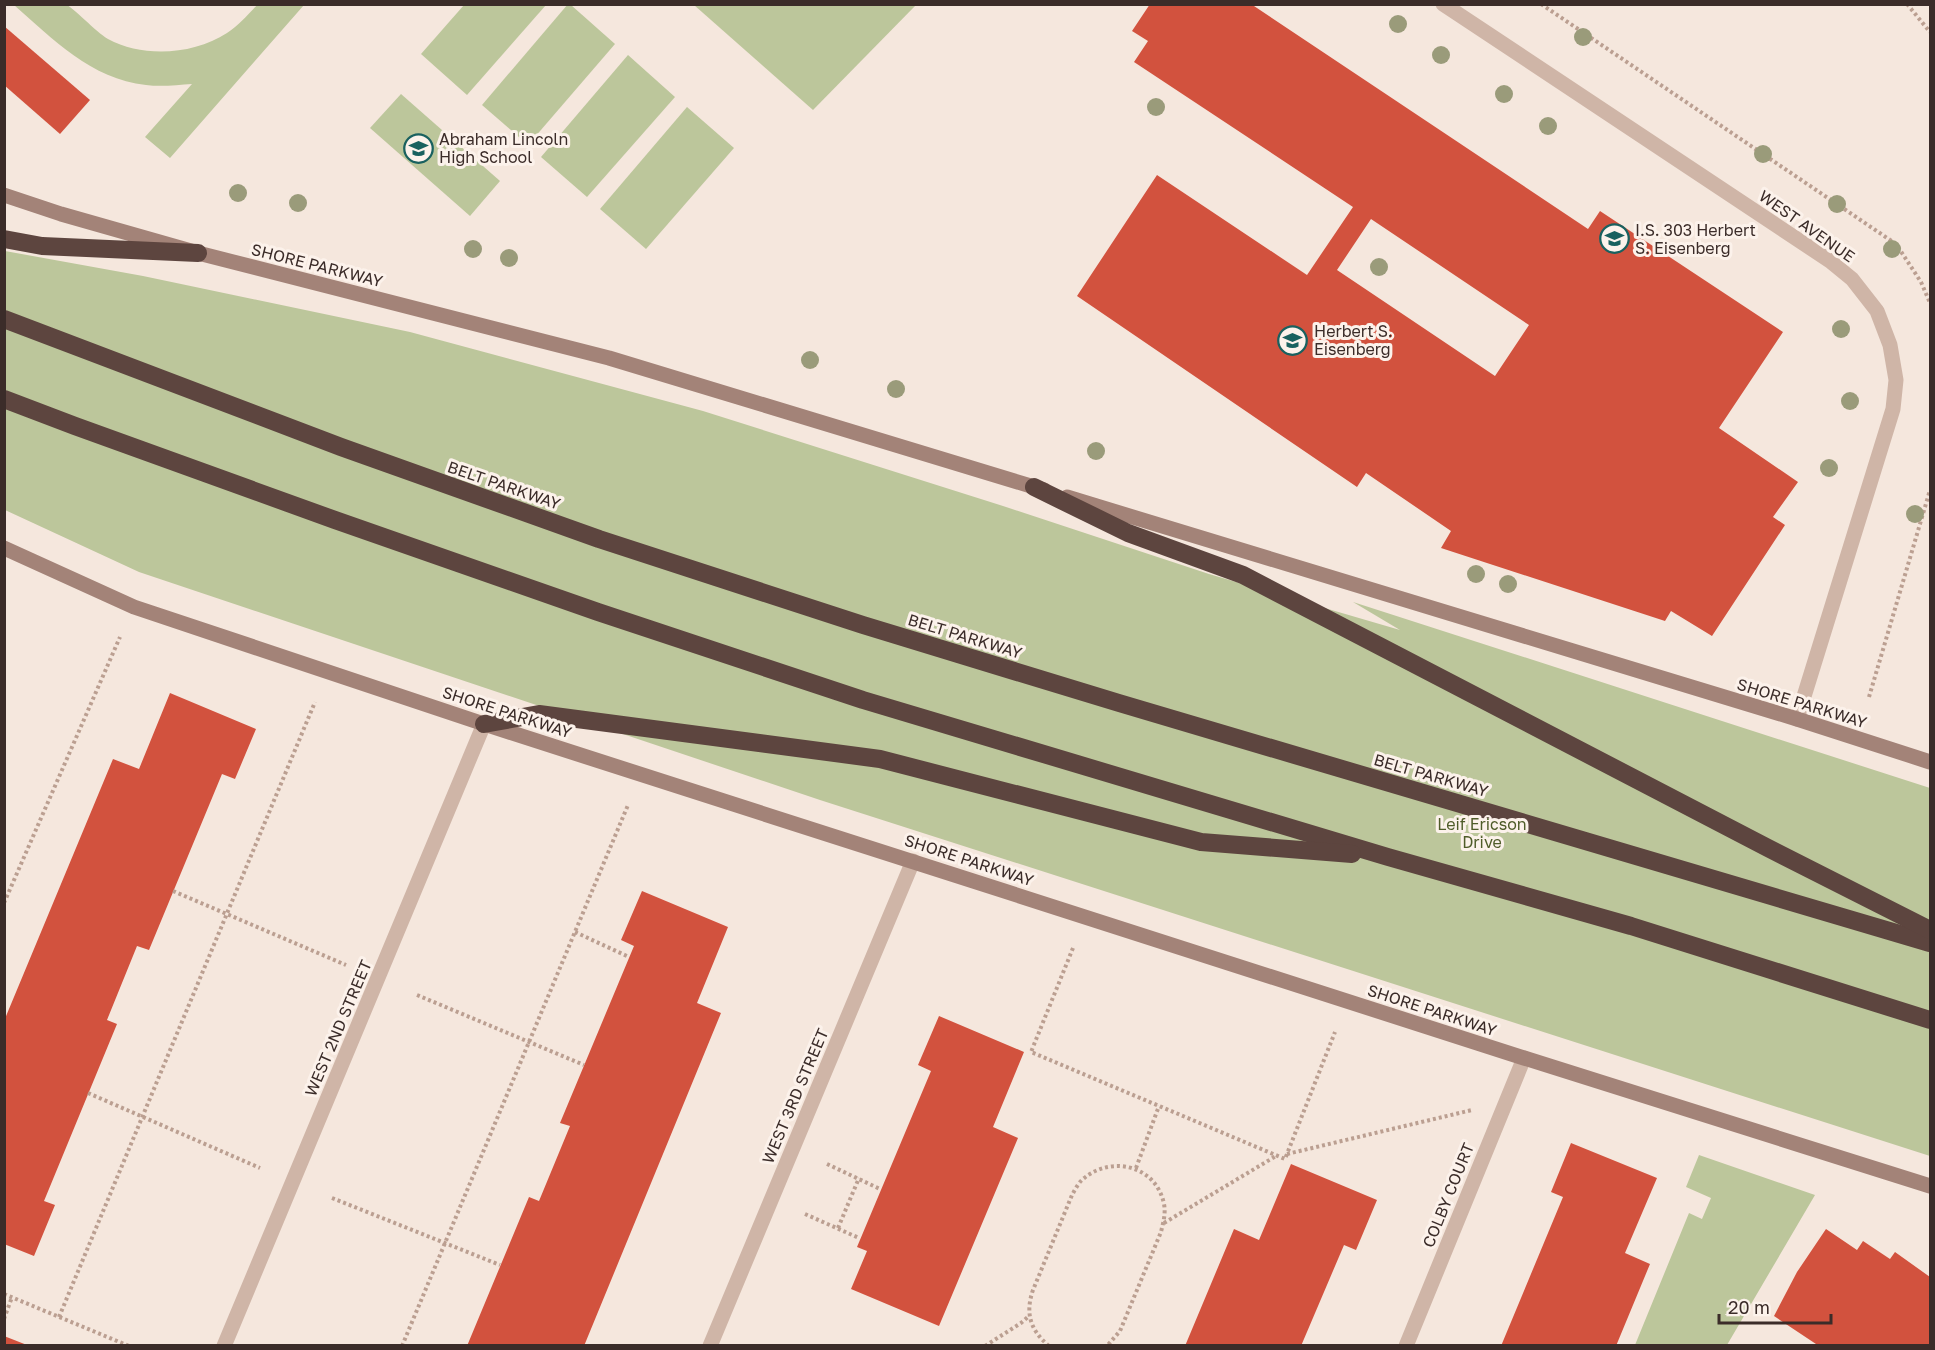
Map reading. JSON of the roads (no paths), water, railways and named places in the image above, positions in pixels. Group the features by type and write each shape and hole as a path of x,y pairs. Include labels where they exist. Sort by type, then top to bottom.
{"highway":[{"path":"4,239 42,246 198,253"},
{"name":"BELT PARKWAY","path":"4,319 340,447 599,539 863,625 1130,707 1930,943"},
{"path":"4,399 335,520 830,689 1388,857 1631,926 1930,1020"},
{"path":"1034,487 1128,533 1243,575 1930,930"},
{"path":"484,724 539,714 880,759 1201,842 1388,857"}],"main road":[{"name":"SHORE PARKWAY","path":"4,195 61,214 198,253 609,358 1797,719 1930,762"},
{"name":"SHORE PARKWAY","path":"4,548 134,607 484,724 1930,1186"}],"street":[{"name":"WEST AVENUE","path":"1443,4 1830,261 1852,279 1877,311 1890,345 1896,380 1893,409 1797,719"},
{"name":"WEST 2ND STREET","path":"224,1346 484,724"},
{"name":"WEST 3RD STREET","path":"710,1346 913,861"},
{"name":"COLBY COURT","path":"1406,1346 1524,1058"}],"place":[{"name":"Abraham Lincoln High School","path":"418,148"},
{"name":"I.S. 303 Herbert S. Eisenberg","path":"1614,239"},
{"name":"Herbert S. Eisenberg","path":"1293,340"}],"park label":[{"name":"Leif Ericson Drive","path":"1482,833"}]}
